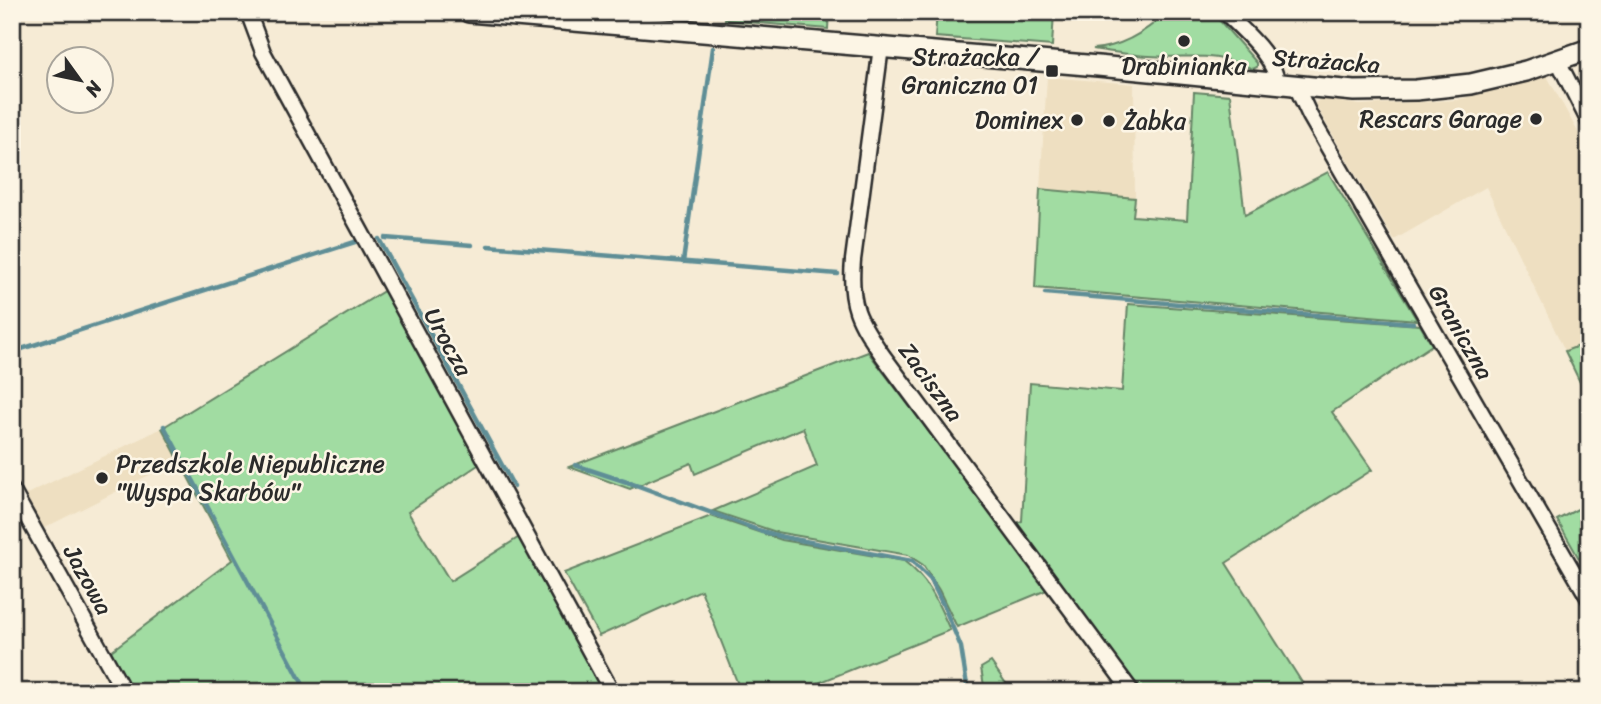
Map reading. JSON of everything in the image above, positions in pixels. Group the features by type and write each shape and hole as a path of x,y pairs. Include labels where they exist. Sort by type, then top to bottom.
{"street":[{"name":"Urocza","path":"248,12 263,52 612,692"},
{"name":"Strażacka","path":"469,12 1354,91 1426,89 1493,80 1589,49"},
{"path":"1225,12 1269,60 1277,83"},
{"name":"Zaciszna","path":"881,47 851,280 851,294 856,310 862,325 883,356 1132,692"},
{"path":"1558,61 1589,121"},
{"name":"Graniczna","path":"1296,86 1310,116 1589,599"},
{"name":"Jazowa","path":"12,490 124,692"}],"shaded area":[{"path":"1547,76 1589,152 1589,342 1565,351 1486,187 1394,240 1315,104 1320,99 1360,105 1457,100"},
{"path":"1047,77 1134,84 1135,198 1040,189"},
{"name":"Przedszkole Niepubliczne \"Wyspa Skarbów\"","path":"162,428 179,460 44,528 25,495"}],"green space":[{"path":"725,12 829,12 828,29 725,20"},
{"path":"937,12 1054,12 1052,46 935,37"},
{"path":"1167,12 1212,12 1257,63 1257,67 1253,69 1213,57 1142,56 1093,49 1114,45 1133,37"},
{"path":"1194,92 1230,95 1245,215 1328,172 1417,320 1035,288 1040,189 1135,198 1133,216 1187,220"},
{"path":"387,289 481,463 408,512 450,581 521,536 605,692 133,692 111,651 232,560 162,428"},
{"path":"1128,304 1420,325 1432,345 1332,412 1372,470 1226,563 1308,692 1141,692 1014,524 1022,521 1030,383 1122,391"},
{"path":"1589,342 1589,401 1565,351"},
{"path":"868,352 1049,589 957,627 923,565 908,555 776,532 713,511 817,466 803,428 695,474 691,463 630,489 569,467"},
{"path":"1589,503 1589,576 1557,520"},
{"path":"711,516 782,540 904,561 927,584 950,630 796,692 741,692 701,590 599,636 564,573"},
{"path":"991,662 1012,692 985,692 981,668"}],"waterway":[{"path":"683,262 713,48"},
{"path":"385,238 472,245"},
{"path":"379,239 514,487"},
{"path":"12,352 358,241"},
{"path":"488,246 838,274"},
{"path":"1045,293 1413,323"},
{"path":"164,426 307,692"},
{"path":"575,465 758,530 912,561 931,580 945,609 961,647 968,692"}],"place":[{"name":"Drabinianka","path":"1184,41"},
{"name":"Strażacka / Graniczna 01","path":"1052,71"},
{"name":"Rescars Garage","path":"1536,119"},
{"name":"Dominex","path":"1077,120"},
{"name":"Żabka","path":"1109,121"},
{"name":"Przedszkole Niepubliczne \"Wyspa Skarbów\"","path":"102,478"}]}
